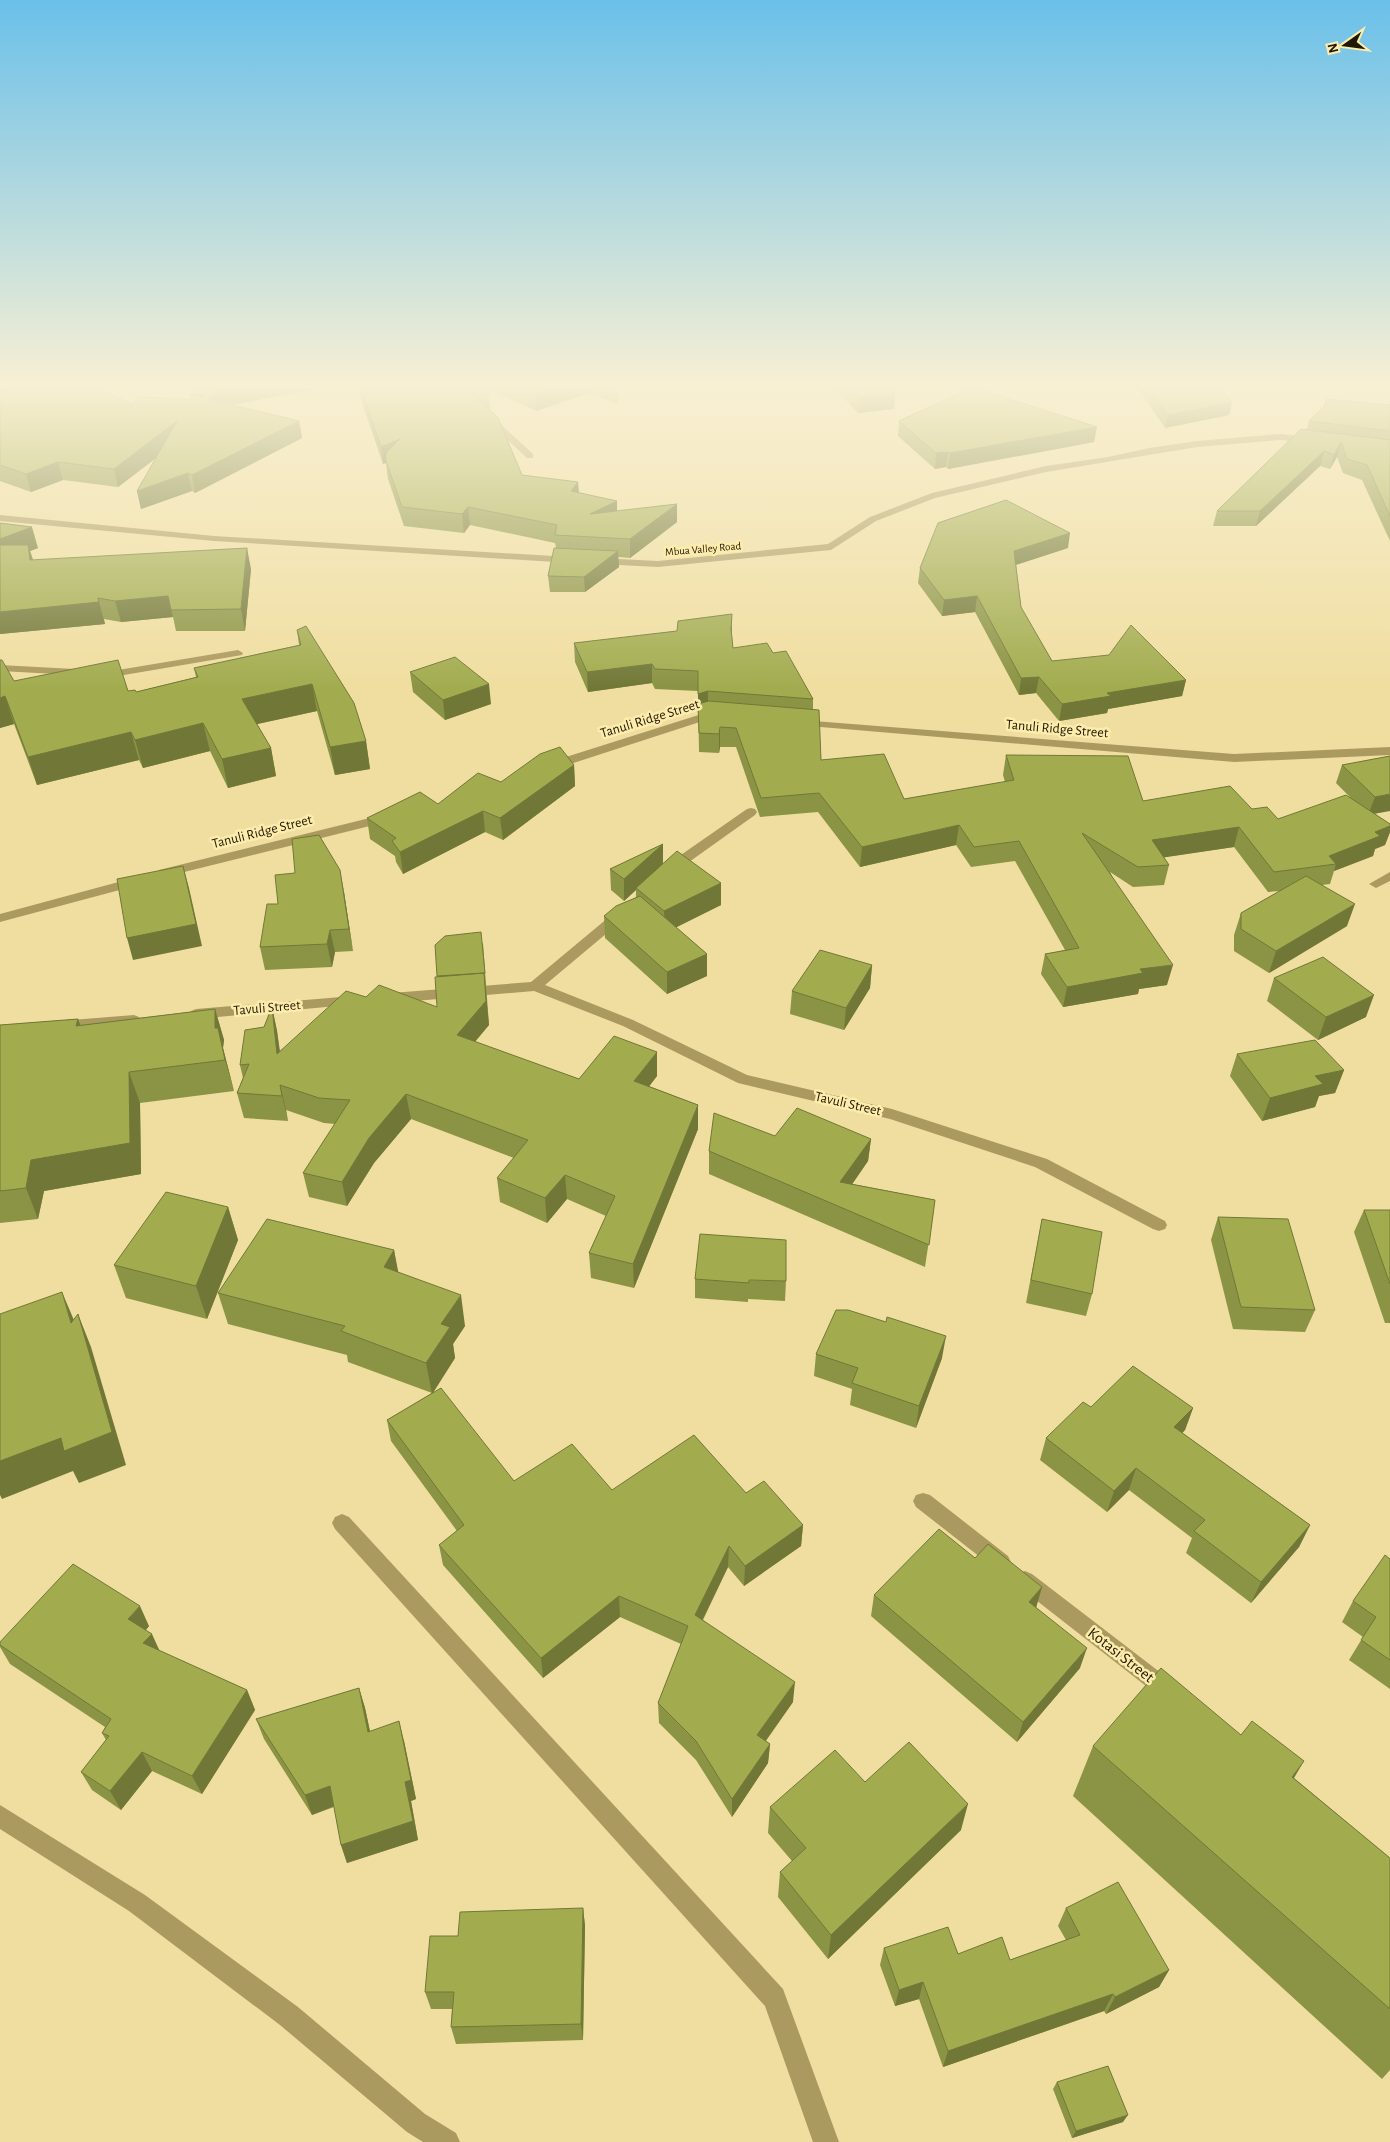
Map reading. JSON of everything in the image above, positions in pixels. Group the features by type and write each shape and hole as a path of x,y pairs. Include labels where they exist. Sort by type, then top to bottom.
{"street":[{"name":"Mbua Valley Road","path":"0,518 100,530 218,539 658,564 830,547 873,519 932,496 965,488"},
{"path":"0,668 112,674 238,653"},
{"name":"Tanuli Ridge Street","path":"541,769 708,715 728,717"},
{"name":"Tanuli Ridge Street","path":"788,722 1234,758 1364,750 1390,751"},
{"path":"664,875 751,812"},
{"name":"Tanuli Ridge Street","path":"0,918 222,857 401,814"},
{"path":"1376,884 1390,876"},
{"path":"535,986 630,907"},
{"name":"Tavuli Street","path":"179,1016 535,986 628,1023 743,1079 892,1114 1041,1163 1159,1225"},
{"path":"43,1027 150,1018"},
{"name":"Kotasi Street","path":"923,1501 1180,1700"},
{"path":"342,1523 774,1998 826,2142"},
{"path":"0,1816 137,1903 289,2016 416,2123 447,2142"}],"building":[{"path":"395,488 573,488 571,491 617,501 590,514 677,504 630,539 555,535 557,525 468,507 462,514 402,507"},
{"path":"1241,488 1285,488 1260,511 1217,511"},
{"path":"1377,488 1390,488 1390,516"},
{"path":"1006,500 1070,533 1014,551 1021,607 1052,661 1109,655 1131,625 1186,680 1107,693 1111,696 1062,704 1039,677 1021,678 977,596 944,600 920,568 938,523"},
{"path":"0,523 32,527 0,539"},
{"path":"0,545 28,545 30,560 247,548 241,609 171,610 168,596 115,601 98,598 99,602 0,612"},
{"path":"554,548 618,551 584,577 548,576"},
{"path":"732,614 733,648 767,643 773,653 786,651 813,699 708,691 698,694 698,671 655,669 652,664 587,672 574,643 677,631 678,621"},
{"path":"306,626 354,703 366,741 330,747 312,684 242,699 271,748 222,759 203,723 135,740 131,732 28,757 5,696 0,698 0,660 2,660 14,681 118,660 128,691 135,690 136,692 198,677 194,668 301,645 297,630"},
{"path":"455,657 489,684 443,700 410,672"},
{"path":"709,701 819,710 821,760 884,754 904,799 1014,780 1006,755 1128,756 1143,801 1230,786 1252,809 1267,807 1278,819 1346,795 1390,824 1390,826 1375,832 1380,836 1329,856 1336,864 1274,872 1239,827 1152,840 1169,865 1138,867 1082,833 1173,965 1140,969 1143,973 1067,987 1045,954 1079,948 1019,841 974,847 959,825 862,847 819,793 761,798 736,728 720,727 719,734 699,733 698,704"},
{"path":"560,747 574,765 500,818 483,811 400,852 392,841 396,838 367,818 420,792 438,804 478,773 501,782 540,754"},
{"path":"1390,756 1390,794 1375,797 1342,765"},
{"path":"319,835 340,870 349,929 330,930 327,944 260,947 267,904 278,904 275,875 295,873 292,839"},
{"path":"663,844 624,879 610,869"},
{"path":"677,851 721,883 664,911 636,888"},
{"path":"183,866 196,924 127,938 117,879"},
{"path":"1306,876 1355,904 1276,951 1241,929 1241,913"},
{"path":"640,896 707,954 667,972 604,916 616,906"},
{"path":"481,932 485,973 437,976 435,945 445,936"},
{"path":"820,950 872,965 846,1008 792,991"},
{"path":"1323,957 1374,995 1326,1017 1274,978"},
{"path":"484,973 486,1001 457,1035 579,1079 614,1036 657,1052 634,1081 698,1105 633,1264 589,1253 615,1196 565,1175 545,1198 497,1178 528,1140 406,1094 369,1138 342,1182 303,1173 350,1100 319,1098 280,1085 282,1096 237,1093 249,1064 240,1065 245,1030 264,1027 272,1007 277,1054 346,991 366,997 379,985 437,1007 435,977"},
{"path":"215,1009 215,1028 218,1028 225,1060 129,1072 130,1143 31,1160 26,1188 0,1191 0,1025 78,1019 76,1026"},
{"path":"1315,1040 1344,1070 1315,1076 1323,1084 1270,1098 1237,1054"},
{"path":"797,1108 871,1139 840,1182 935,1200 929,1245 709,1151 714,1113 775,1136"},
{"path":"166,1192 228,1207 196,1286 114,1265"},
{"path":"1364,1210 1390,1210 1390,1284"},
{"path":"1218,1217 1288,1219 1315,1310 1241,1307"},
{"path":"267,1219 394,1250 384,1267 461,1295 441,1324 450,1327 426,1363 341,1331 345,1326 218,1293"},
{"path":"1042,1219 1102,1232 1092,1294 1031,1280"},
{"path":"700,1234 786,1240 786,1281 749,1280 749,1283 695,1279"},
{"path":"62,1292 71,1323 78,1314 112,1432 64,1451 61,1438 0,1461 0,1314"},
{"path":"836,1310 848,1310 886,1322 887,1317 946,1336 919,1406 852,1383 858,1368 816,1354"},
{"path":"1133,1366 1193,1408 1174,1427 1310,1525 1261,1582 1194,1531 1205,1520 1136,1468 1114,1491 1046,1438 1083,1402 1091,1407"},
{"path":"441,1388 514,1481 572,1444 612,1490 694,1435 746,1493 764,1481 803,1525 745,1566 729,1546 695,1615 795,1682 757,1735 770,1744 732,1799 696,1741 658,1703 688,1626 619,1596 541,1658 439,1545 464,1525 387,1420"},
{"path":"939,1529 975,1558 988,1544 1042,1587 1029,1602 1087,1648 1023,1722 874,1595"},
{"path":"1385,1555 1390,1559 1390,1660 1361,1640 1376,1617 1353,1601"},
{"path":"73,1564 140,1606 128,1619 152,1634 143,1643 247,1690 192,1776 142,1752 110,1791 81,1772 109,1736 102,1733 111,1719 0,1645 0,1642"},
{"path":"1161,1668 1241,1735 1252,1721 1304,1761 1292,1777 1390,1858 1390,2009 1093,1746"},
{"path":"359,1688 368,1732 399,1721 411,1780 405,1782 413,1821 341,1845 330,1786 305,1795 256,1719"},
{"path":"909,1742 968,1804 831,1935 780,1872 806,1848 770,1807 835,1750 865,1782"},
{"path":"1118,1882 1169,1970 1115,1997 1113,1994 948,2051 923,1982 899,1990 884,1948 948,1927 958,1954 1002,1937 1010,1960 1080,1935 1066,1908"},
{"path":"583,1908 581,2024 451,2027 454,1992 425,1992 430,1936 458,1936 460,1912"},
{"path":"1108,2066 1128,2115 1076,2131 1057,2082"}]}
